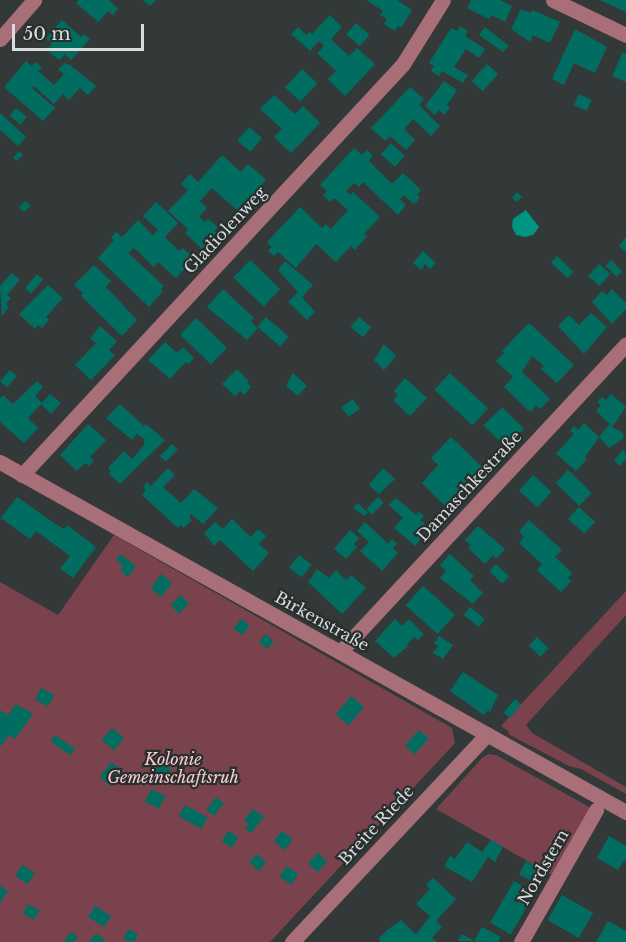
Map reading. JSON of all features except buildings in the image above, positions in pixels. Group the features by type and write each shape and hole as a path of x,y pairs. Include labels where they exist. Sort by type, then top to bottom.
{"street":[{"path":"0,39 34,0"},
{"name":"Gladiolenweg","path":"22,475 403,64 443,0"},
{"path":"553,0 626,35"},
{"name":"Damaschkestraße","path":"340,652 626,344"},
{"name":"Birkenstraße","path":"0,462 626,812"},
{"name":"Breite Riede","path":"292,942 487,734"},
{"name":"Nordstern","path":"521,942 596,810"}],"green space":[{"name":"Kolonie Gemeinschaftsruh","path":"114,535 452,728 455,743 270,942 0,942 0,582 58,615"},
{"path":"626,591 626,615 526,725 532,733 626,787 626,794 581,769 569,766 508,734 509,732 501,726"},
{"path":"489,754 496,755 591,808 554,876 436,809 483,757"}],"shaded area":[{"path":"526,210 539,227 533,235 525,237 516,235 512,227 513,219"}]}
